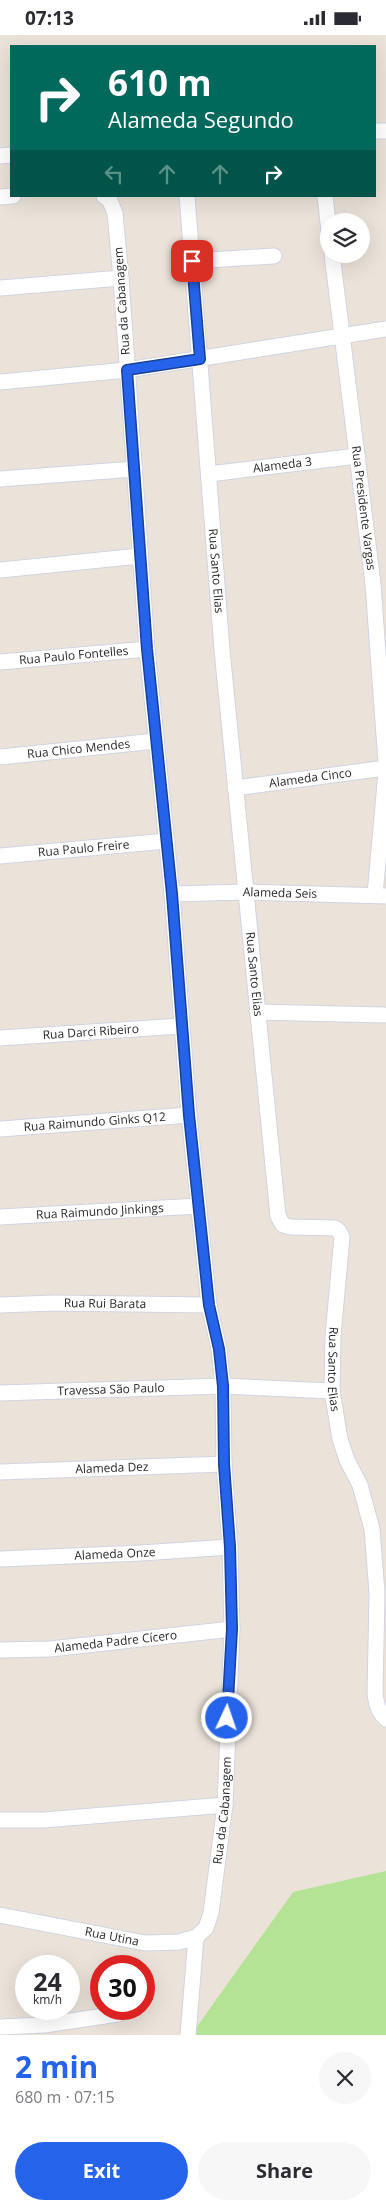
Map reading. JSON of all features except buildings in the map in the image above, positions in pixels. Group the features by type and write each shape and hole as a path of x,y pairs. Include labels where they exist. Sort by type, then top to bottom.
{"street":[{"name":"Rua da Cabanagem","path":"105,197 110,201 114,213 121,278 147,649 172,894 189,1115 209,1305 219,1349 223,1386 224,1464 230,1547 232,1629 225,1805 211,1913 206,1928 196,1937"},
{"name":"Rua Santo Elias","path":"187,197 222,650 244,891 278,1217 283,1225 291,1227 335,1228 340,1231 342,1237 333,1336 332,1391 340,1439 347,1460 360,1485 372,1529 377,1593 375,1693 381,1715 386,1719"},
{"path":"324,197 326,213"},
{"path":"192,261 274,257"},
{"name":"Rua Presidente Vargas","path":"333,263 373,584 384,693 386,763"},
{"path":"0,287 121,278"},
{"path":"0,382 127,370 386,329"},
{"name":"Alameda 3","path":"209,474 357,456"},
{"path":"0,479 135,469"},
{"path":"0,570 140,557"},
{"name":"Rua Paulo Fontelles","path":"0,663 147,649"},
{"name":"Rua Chico Mendes","path":"0,757 156,741"},
{"name":"Alameda Cinco","path":"235,788 386,768"},
{"path":"381,896 386,772"},
{"name":"Rua Paulo Freire","path":"0,856 167,841"},
{"name":"Alameda Seis","path":"172,894 244,891 381,896"},
{"path":"258,1012 384,1015"},
{"name":"Rua Darci Ribeiro","path":"0,1038 181,1026"},
{"name":"Rua Raimundo Ginks Q12","path":"0,1129 189,1115"},
{"name":"Rua Raimundo Jinkings","path":"0,1217 198,1206"},
{"name":"Rua Rui Barata","path":"0,1305 54,1303 209,1305"},
{"name":"Travessa São Paulo","path":"0,1393 223,1386 332,1391"},
{"name":"Alameda Dez","path":"0,1472 224,1464"},
{"name":"Alameda Onze","path":"0,1559 230,1547"},
{"name":"Alameda Padre Cícero","path":"0,1650 50,1649 232,1629"},
{"path":"0,1820 44,1820 225,1805"},
{"name":"Rua Utina","path":"0,1915 145,1943 179,1942 196,1937"},
{"path":"188,2035 196,1937"},
{"path":"0,2027 44,2025 90,2018"}],"green space":[{"path":"386,1871 386,2035 191,2035 293,1892"}],"route":[{"path":"192,261 200,359 127,370 147,649 172,894 189,1115 209,1305 219,1349 223,1386 224,1464 230,1547 232,1629 227,1718"}]}
